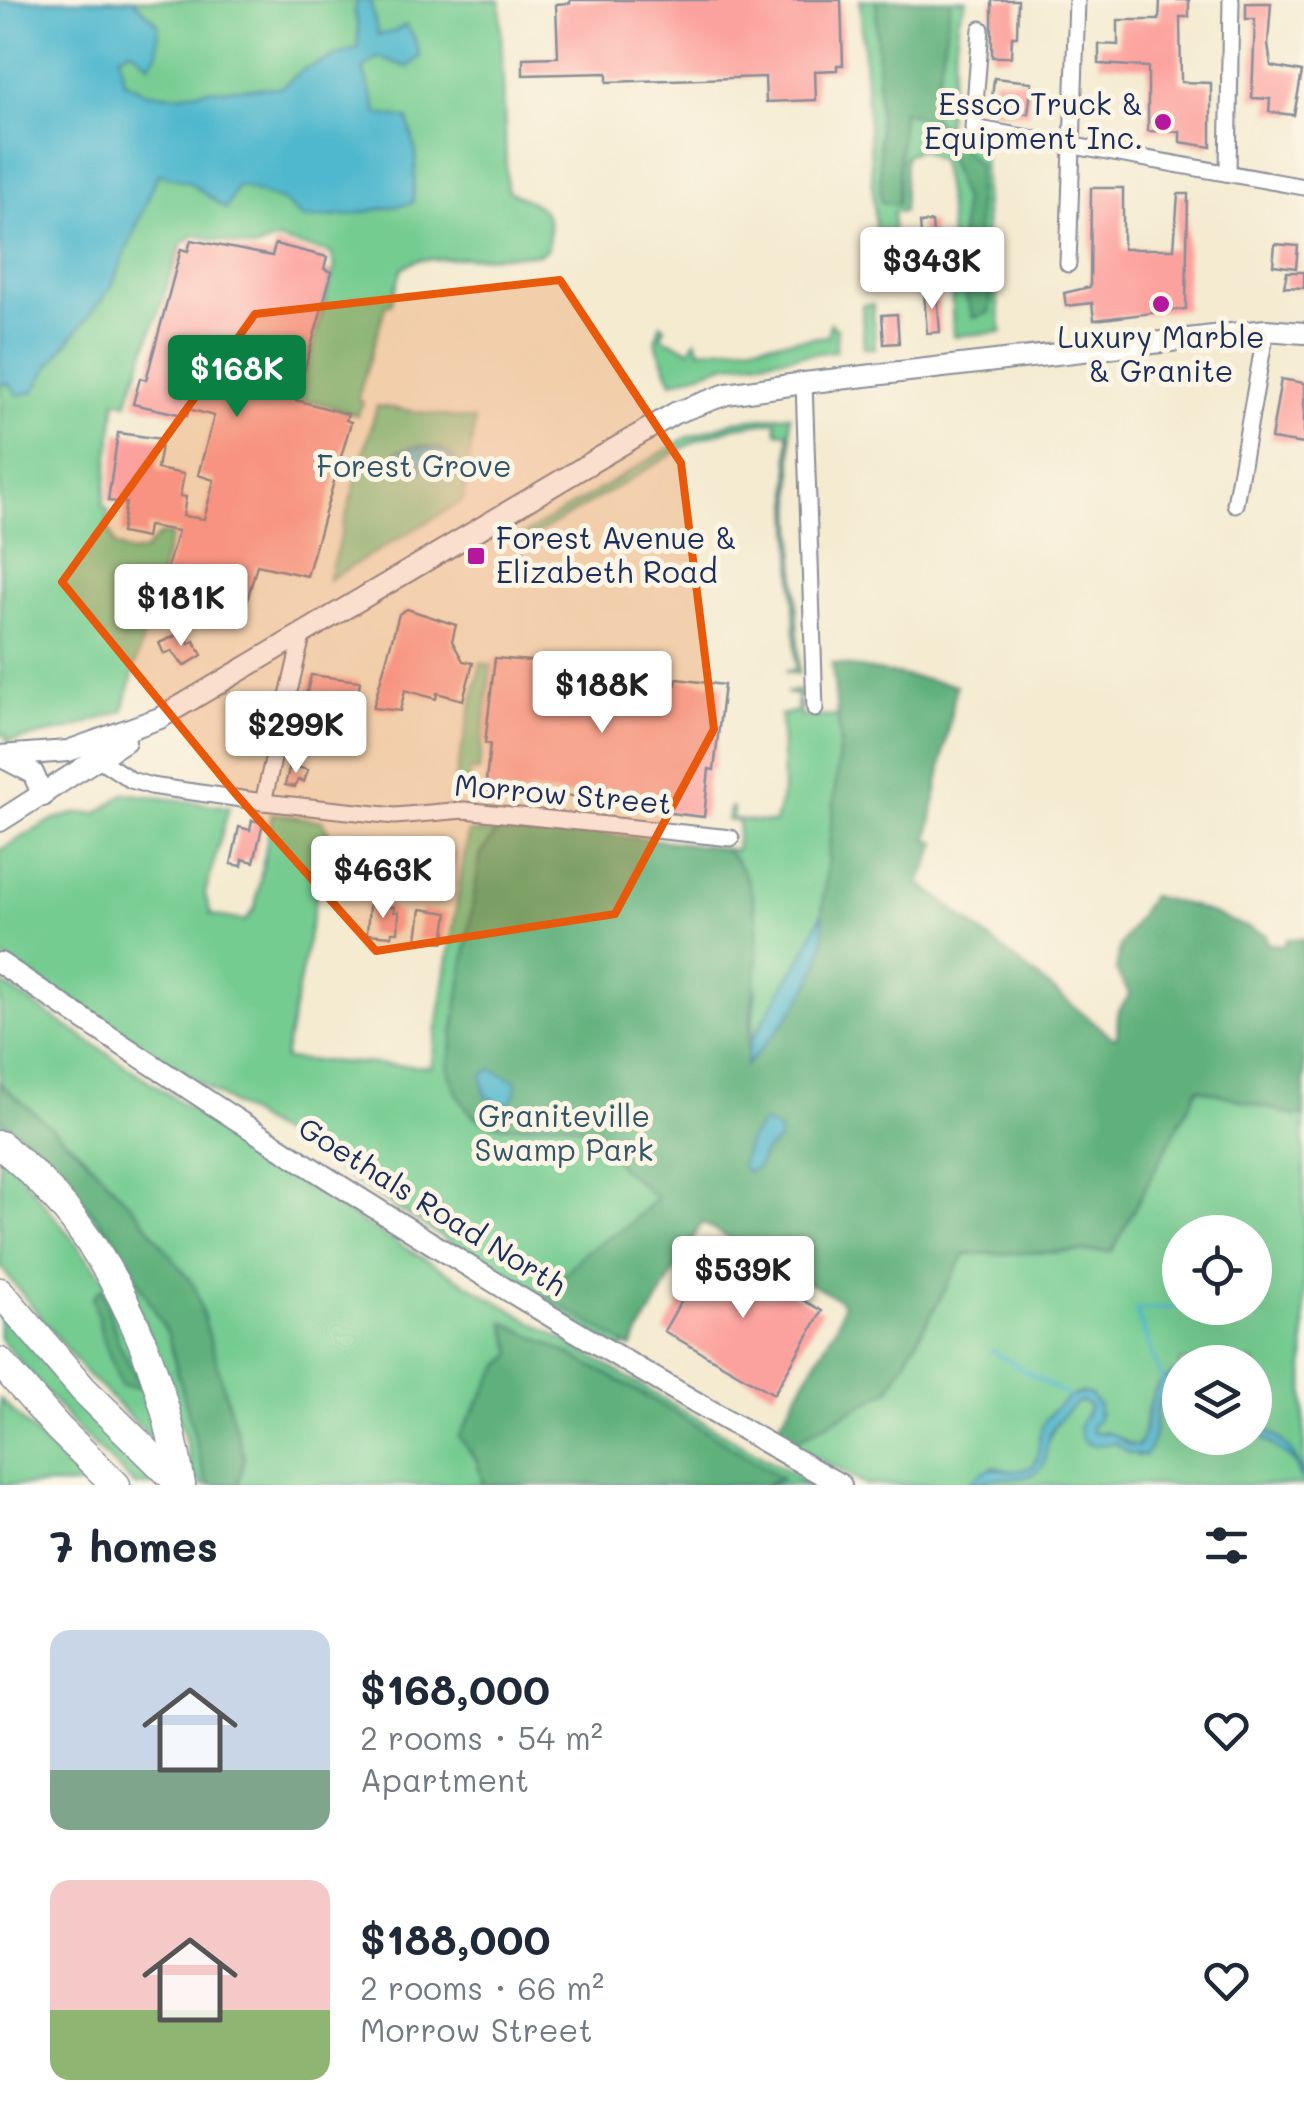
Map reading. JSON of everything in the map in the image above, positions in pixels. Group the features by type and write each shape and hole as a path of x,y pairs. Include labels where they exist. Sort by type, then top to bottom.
{"highway":[{"path":"0,1145 51,1194 120,1292 143,1342 170,1426 181,1485"},
{"path":"0,1292 96,1404 181,1485"},
{"path":"0,1362 58,1428 116,1485"}],"main road":[{"path":"0,821 303,632 692,405 727,394 804,382 1266,330 1304,333"},
{"path":"0,756 83,747 160,718"},
{"path":"0,756 33,773 43,796"},
{"name":"Goethals Road North","path":"0,963 462,1263 841,1485"}],"street":[{"path":"1068,264 1077,0"},
{"path":"1228,171 1230,0"},
{"path":"981,29 973,128 1304,187"},
{"path":"1235,504 1266,330"},
{"path":"804,382 815,709"},
{"path":"263,802 303,632"},
{"name":"Morrow Street","path":"98,759 132,780 151,786 263,802 394,816 464,810 731,838"}],"highlighted area":[{"path":"560,280 681,463 714,729 615,914 376,951 234,792 62,582 255,314"}],"green space":[{"path":"0,0 500,0 507,188 544,212 549,225 547,249 539,254 418,260 402,268 391,304 386,304 358,398 363,403 357,415 318,402 297,400 335,266 331,253 276,240 255,249 194,235 181,245 127,403 116,400 103,507 109,509 107,524 115,545 131,553 144,551 160,534 171,535 123,711 67,730 7,742 6,735 0,735"},
{"path":"860,0 967,0 959,17 946,126 983,150 986,248 991,252 1002,332 953,336 949,226 940,161 919,149 905,156 903,211 893,212 893,230 876,233"},
{"path":"876,0 951,0 932,116 978,165 977,238 991,300 989,313 973,318 964,290 960,255 963,200 931,121 902,111 898,205 881,202"},
{"path":"873,304 875,348 864,348 862,305"},
{"path":"830,323 837,328 836,351 728,364 672,382 655,341 661,324 665,327 661,337 690,350 696,339 700,350 828,336"},
{"name":"Forest Grove","path":"377,406 475,420 463,501 328,580"},
{"path":"790,415 799,674 785,672 796,669 788,433 777,432 776,421 735,427 697,440 518,545 522,556 511,542 686,438 736,421"},
{"path":"481,663 491,665 479,771 470,771 469,789 453,788"},
{"path":"832,663 956,685 928,840 937,843 920,883 1113,1038 1117,1036 1118,1012 1130,994 1116,971 1120,946 1151,896 1192,906 1267,935 1266,943 1284,946 1287,939 1304,939 1304,1115 1198,1088 1112,1251 965,1254 889,1390 792,1443 774,1434 837,1324 841,1301 702,1223 631,1348 545,1296 584,1253 626,1227 657,1198 620,1167 597,1132 558,1122 504,1126 480,1119 464,1105 448,1069 480,856 496,833 498,821 723,848 741,868 752,892 757,920 747,1064 784,1023 824,945 822,914 840,743"},
{"name":"Graniteville Swamp Park","path":"799,690 801,717 839,716 840,743 822,914 803,955 751,1041 756,986 631,1348 625,1345 621,1351 0,956 0,850 54,819 98,813 125,793 229,807 205,894 211,915 245,921 255,908 272,813 323,821 329,833 284,1059 431,1067 468,832 496,833 498,821 736,850 739,821 727,820 730,807 732,819 775,823 783,791 781,715 798,711 797,695 786,693"},
{"path":"0,982 356,1219 811,1485 203,1485 193,1476 185,1438 129,1282 0,1133"},
{"path":"0,1083 83,1155 138,1213 195,1287 244,1458 238,1485 213,1485 205,1478 168,1335 116,1241 40,1148 0,1119"},
{"path":"1198,1088 1295,1116 1304,1115 1304,1476 1286,1445 1272,1434 1272,1345 1162,1345 1162,1384 1151,1401 1137,1447 1106,1432 1093,1432 1091,1426 1100,1413 1082,1392 1068,1397 1039,1436 1040,1452 1033,1466 1015,1472 993,1466 969,1485 865,1485 792,1443 889,1390 965,1254 1112,1251"},
{"path":"0,1154 110,1286 166,1453 83,1370 0,1266"},
{"path":"102,1288 119,1344 143,1388 121,1386 102,1336 93,1297"},
{"path":"0,1308 93,1421 161,1485 135,1485 78,1430 0,1338"},
{"path":"504,1322 646,1396 782,1479 763,1485 483,1485 477,1461 459,1437 499,1367 513,1354"},
{"path":"1160,1397 1162,1455 1272,1455 1272,1445 1295,1462 1304,1485 981,1485 990,1479 1033,1475 1058,1422 1082,1401 1090,1406 1087,1444 1115,1443 1137,1456"},
{"path":"0,1399 87,1485 0,1485"}],"water":[{"path":"0,0 133,0 158,23 158,52 149,64 131,49 119,55 124,81 147,93 178,95 281,87 304,69 358,48 354,11 358,0 370,0 378,35 405,25 414,36 420,57 408,67 379,57 363,69 378,114 408,119 416,153 413,203 304,219 283,201 238,185 226,209 187,181 158,174 111,288 50,365 34,392 18,395 8,383 0,385"},
{"path":"419,446 447,452 456,461 460,476 441,476 428,467 414,471 400,467 397,451"},
{"path":"822,914 823,946 812,980 793,1011 745,1066 751,1041 803,955"},
{"path":"492,1069 516,1081 517,1089 510,1103 485,1096 482,1075"},
{"path":"764,1123 779,1131 778,1141 764,1152 757,1168 747,1172 742,1167 746,1149"},
{"path":"1162,1382 1162,1397 1153,1439 1144,1456 1129,1453 1115,1443 1094,1445 1082,1440 1079,1427 1090,1406 1082,1401 1068,1410 1051,1431 1045,1462 1038,1471 1026,1477 997,1478 969,1485 985,1470 1015,1471 1033,1466 1042,1426 1058,1405 1081,1394 1089,1394 1099,1405 1098,1419 1091,1427 1093,1432 1112,1434 1128,1445 1139,1446"},
{"path":"1272,1434 1287,1447 1297,1462 1304,1482 1295,1462 1272,1445"}],"building":[{"path":"570,0 841,0 843,65 837,65 837,70 815,71 816,100 766,102 765,77 607,82 607,73 523,75 523,58 558,57 556,4"},
{"path":"992,0 1018,0 1017,36 1012,36 1011,57 992,57"},
{"path":"1160,0 1189,0 1189,17 1180,17 1181,82 1211,83 1211,147 1180,142 1180,132 1148,131 1148,67 1099,64 1099,44 1118,45 1118,20 1159,20"},
{"path":"1246,3 1271,3 1271,66 1302,72 1294,115 1269,112 1270,99 1252,98 1255,19 1246,19"},
{"path":"994,78 1032,82 1028,114 991,110"},
{"path":"1091,188 1123,188 1123,249 1174,249 1178,194 1188,194 1186,309 1094,320 1092,303 1066,306 1064,293 1090,287"},
{"path":"932,222 934,244 922,245 920,223"},
{"path":"191,240 272,256 275,244 327,257 324,269 332,272 296,400 348,414 346,420 351,422 307,576 257,565 246,604 161,588 178,531 148,526 146,538 121,533 126,503 108,501 118,433 162,439 157,469 184,474 180,496 186,497 183,516 204,519 214,480 198,475 214,416 189,409 187,416 133,404 140,378 146,380 181,249 188,251"},
{"path":"1275,244 1298,246 1296,268 1273,265"},
{"path":"1287,272 1304,272 1304,288 1284,287"},
{"path":"937,291 940,332 927,333 924,292"},
{"path":"897,314 899,343 884,344 882,315"},
{"path":"1281,379 1304,383 1304,444 1271,439"},
{"path":"407,609 456,625 452,641 463,661 473,663 463,700 437,693 436,699 405,690 400,711 373,708 399,614"},
{"path":"184,632 189,644 194,641 202,655 184,666 172,651 164,654 159,643"},
{"path":"495,658 565,664 566,672 608,669 651,681 655,674 676,684 677,679 724,685 704,817 661,812 662,806 528,791 527,796 485,791 490,744 485,743"},
{"path":"311,675 360,681 356,706 305,700"},
{"path":"290,765 308,770 304,782 298,780 295,787 285,785"},
{"path":"252,820 263,823 254,862 243,859 242,866 231,864 239,827 250,830"},
{"path":"416,842 426,843 426,849 456,852 454,870 424,867 423,879 412,878"},
{"path":"369,905 394,907 394,912 399,912 398,932 392,932 392,936 367,934"},
{"path":"421,909 448,913 444,942 417,939"},
{"path":"711,1248 822,1311 774,1394 664,1331"}],"waterway":[{"path":"1162,1308 1136,1310 1162,1380"},
{"path":"992,1351 1069,1397"}],"place":[{"name":"Essco Truck & Equipment Inc.","path":"1163,122"},
{"name":"Luxury Marble & Granite","path":"1161,304"},
{"name":"Forest Avenue & Elizabeth Road","path":"476,556"}]}
